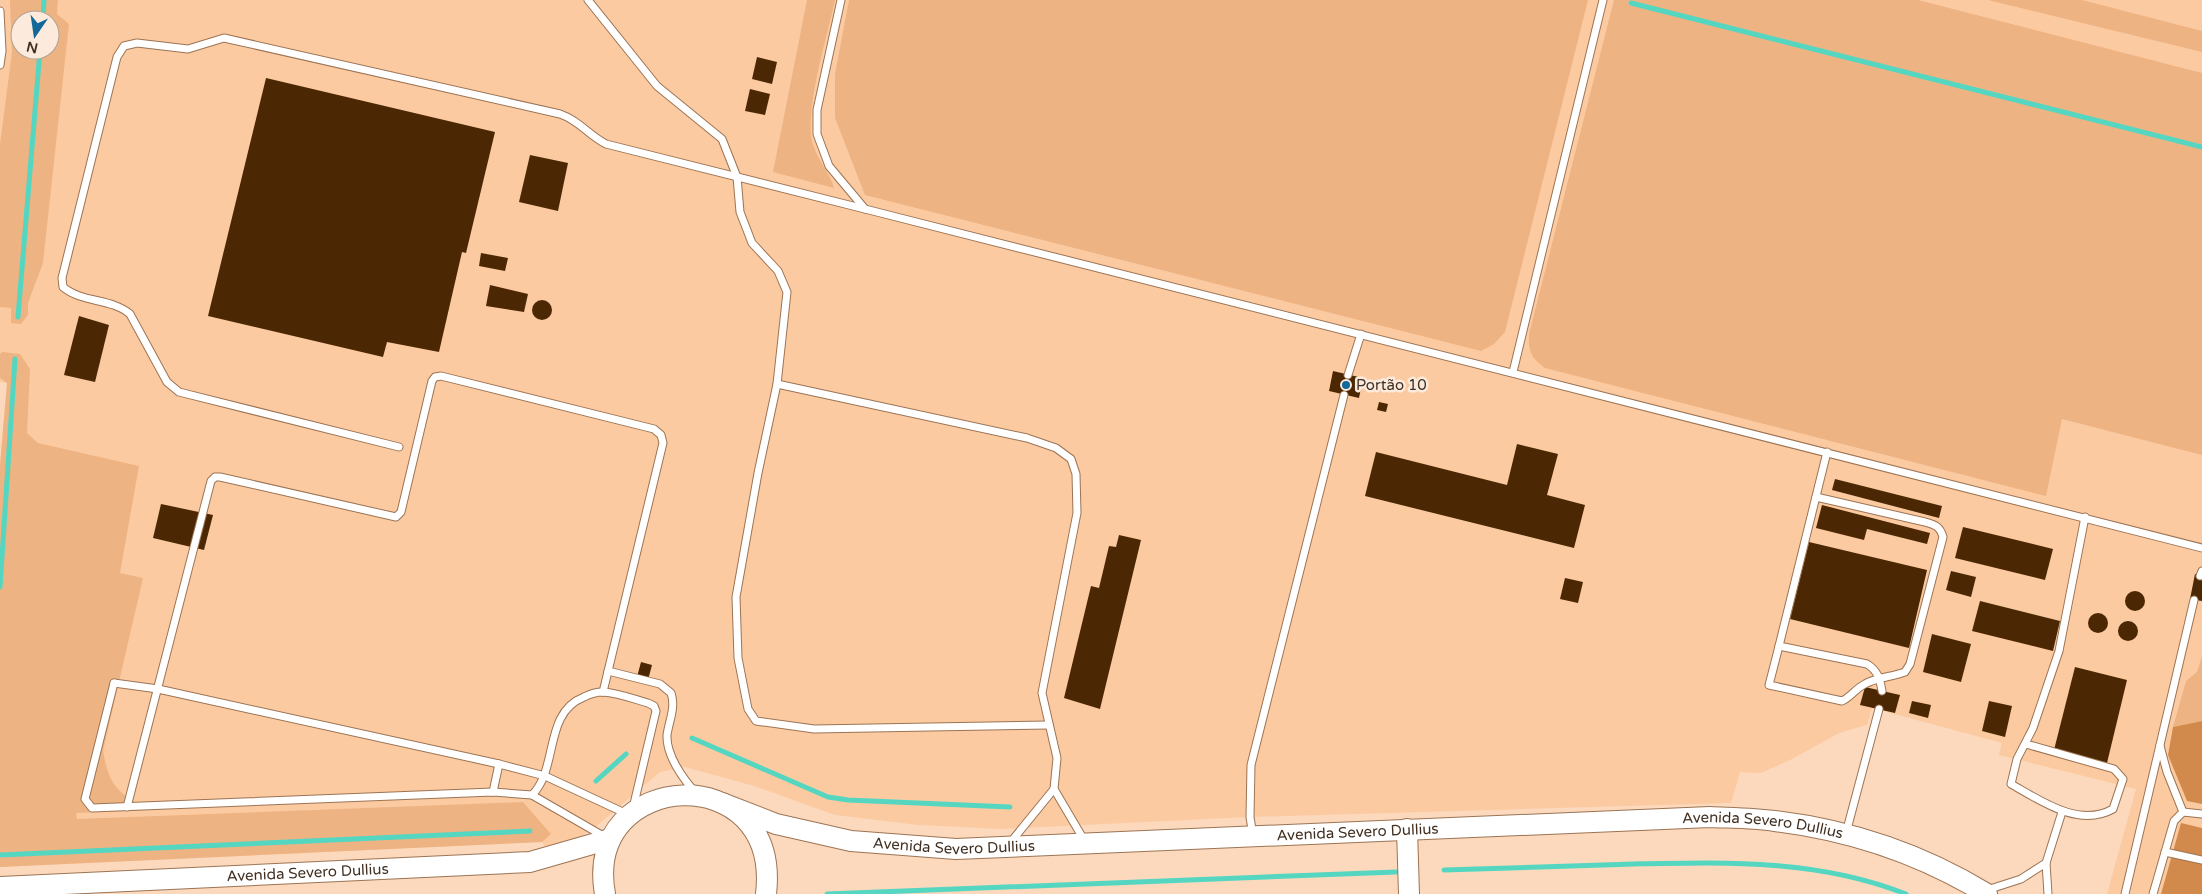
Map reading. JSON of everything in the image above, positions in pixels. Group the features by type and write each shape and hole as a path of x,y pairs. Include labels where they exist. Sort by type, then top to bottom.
{"main road":[{"path":"605,894 603,872 610,839 630,815 649,802 672,795 698,795 722,802 741,816 756,833 765,853 767,867 766,894"},
{"name":"Avenida Severo Dullius","path":"722,802 776,824 851,841 956,849 1710,817 1775,821 1846,833 1916,857 1985,893"},
{"path":"1407,829 1409,894"},
{"name":"Avenida Severo Dullius","path":"0,887 530,862 610,839"}],"lane":[{"path":"588,0 657,86 722,139 737,176 740,212 752,243 778,270 787,292 777,384 758,473 736,597 738,658 748,709 756,721 814,729 1049,725"},
{"path":"841,0 817,110 817,134 829,166 865,209"},
{"path":"1512,372 1603,0"},
{"path":"0,11 2,51 0,65"},
{"path":"399,448 179,392 166,382 130,314 121,306 71,294 63,287 62,278 117,58 124,46 137,43 188,49 224,38 560,114 575,119 594,138 606,144 2202,548"},
{"path":"1348,375 1361,334"},
{"path":"127,807 211,481 215,477 396,518 401,512 432,381 435,377 449,378 654,429 661,435 663,443 603,692"},
{"path":"777,384 1027,438 1056,448 1071,459 1076,474 1077,513 1042,693 1056,758 1054,788 1086,843"},
{"path":"1253,836 1250,817 1250,765 1344,395"},
{"path":"1816,498 1937,525 1943,537 1910,664 1905,672 1865,683 1848,699 1842,701 1769,685 1827,452"},
{"path":"2026,744 2114,769 2123,779 2113,809 2101,816 2062,812 2011,784 2017,759 2026,744 2051,680 2059,651 2084,517"},
{"path":"2126,894 2159,743 2194,600"},
{"path":"1779,646 1867,664 1874,669 1880,678 1882,691"},
{"path":"608,671 660,684 668,689 673,699 667,737 670,751 683,777 698,795"},
{"path":"532,796 545,776 559,717 571,704 581,698 603,692 654,706 656,711 637,795 630,815 545,776 499,764 158,689 114,683 85,799 92,808 493,792 532,796 610,839"},
{"path":"1846,833 1879,710"},
{"path":"2159,743 2167,772 2183,812"},
{"path":"493,792 499,764"},
{"path":"1007,847 1054,788"},
{"path":"2048,894 2046,863 2062,812"},
{"path":"2183,812 2202,814"},
{"path":"2153,894 2174,821 2183,812"},
{"path":"2165,852 2202,860"},
{"path":"1985,893 2021,879 2046,863"}],"shaded area":[{"path":"0,0 2202,0 2202,894 2107,894 2136,789 1999,755 2002,743 1872,708 1867,725 1839,733 1792,759 1761,773 1740,772 1731,803 1250,817 1001,829 918,825 835,815 754,786 685,767 660,772 593,829 568,845 547,851 542,842 0,867 0,465 7,383 0,382"},
{"path":"10,0 58,0 57,10 10,10"},
{"path":"807,0 835,0 817,75 811,115 811,133 814,147 834,188 773,172"},
{"path":"849,0 1588,0 1505,332 1494,344 1481,351 865,195 835,118 835,74"},
{"path":"1614,0 1918,0 2202,73 2202,455 2062,419 2046,496 1545,368 1531,354 1529,334"},
{"path":"1988,0 2082,0 2202,31 2202,52"},
{"path":"60,16 69,24 43,263 28,303 28,315 21,324 11,323 11,308 0,307 0,144 11,60 60,60"},
{"path":"2,352 20,354 30,369 27,433 38,443 139,466 120,573 143,578 103,751 108,773 116,787 129,799 148,810 76,813 77,819 523,802 551,834 542,842 0,867 0,465 7,383 0,378 0,354"},
{"path":"2202,656 2202,721 2173,727 2186,681 2197,672"},
{"path":"2202,721 2202,804 2187,801 2168,755 2173,727"},
{"path":"2181,823 2202,828 2202,894 2161,894"}],"building":[{"path":"757,57 777,62 772,84 752,79"},
{"path":"266,78 495,132 466,253 462,252 439,352 387,342 383,357 208,316"},
{"path":"750,89 770,94 765,115 745,111"},
{"path":"530,155 568,163 558,211 519,202"},
{"path":"481,253 508,258 505,271 479,266"},
{"path":"490,285 528,294 524,312 486,306"},
{"path":"538,300 546,300 552,306 552,314 546,320 538,320 532,314 532,306"},
{"path":"79,316 109,325 95,382 64,375"},
{"name":"Portão 10","path":"1333,371 1363,378 1359,398 1329,391"},
{"path":"1379,402 1388,404 1386,412 1377,410"},
{"path":"1517,444 1558,454 1547,495 1585,505 1574,548 1365,496 1376,452 1507,485"},
{"path":"1835,479 1942,506 1939,518 1832,490"},
{"path":"161,504 213,515 204,550 153,538"},
{"path":"1822,505 1930,533 1927,544 1867,529 1864,540 1816,528"},
{"path":"1963,527 2053,549 2045,580 1955,558"},
{"path":"1119,535 1141,540 1100,709 1064,698 1091,586 1099,588 1109,546 1116,547"},
{"path":"1809,542 1927,570 1909,648 1790,619"},
{"path":"1951,571 1976,577 1971,597 1946,590"},
{"path":"2195,574 2202,576 2202,601 2190,599"},
{"path":"1565,578 1583,582 1578,603 1560,599"},
{"path":"2135,591 2142,594 2145,601 2142,608 2135,611 2128,608 2125,601 2128,594"},
{"path":"1980,601 2060,621 2053,651 1972,631"},
{"path":"2098,613 2105,616 2108,623 2105,630 2098,633 2091,630 2088,623 2091,616"},
{"path":"2128,621 2135,624 2138,631 2135,638 2128,641 2121,638 2118,631 2121,624"},
{"path":"1932,634 1971,644 1961,682 1923,672"},
{"path":"641,662 652,665 648,680 637,677"},
{"path":"2075,667 2127,680 2107,763 2054,750"},
{"path":"1865,687 1900,695 1895,713 1860,705"},
{"path":"1912,701 1931,705 1928,718 1909,713"},
{"path":"1989,701 2012,706 2005,737 1982,731"}],"waterway":[{"path":"44,0 44,10"},
{"path":"1631,3 2202,147"},
{"path":"18,317 39,60"},
{"path":"0,587 15,359"},
{"path":"692,738 828,797 848,800 1010,807"},
{"path":"596,781 626,754"},
{"path":"0,855 530,831"},
{"path":"1444,870 1668,863 1737,863 1771,865 1839,874 1906,894"},
{"path":"827,894 1396,872"}],"place":[{"name":"Portão 10","path":"1346,385"}]}
